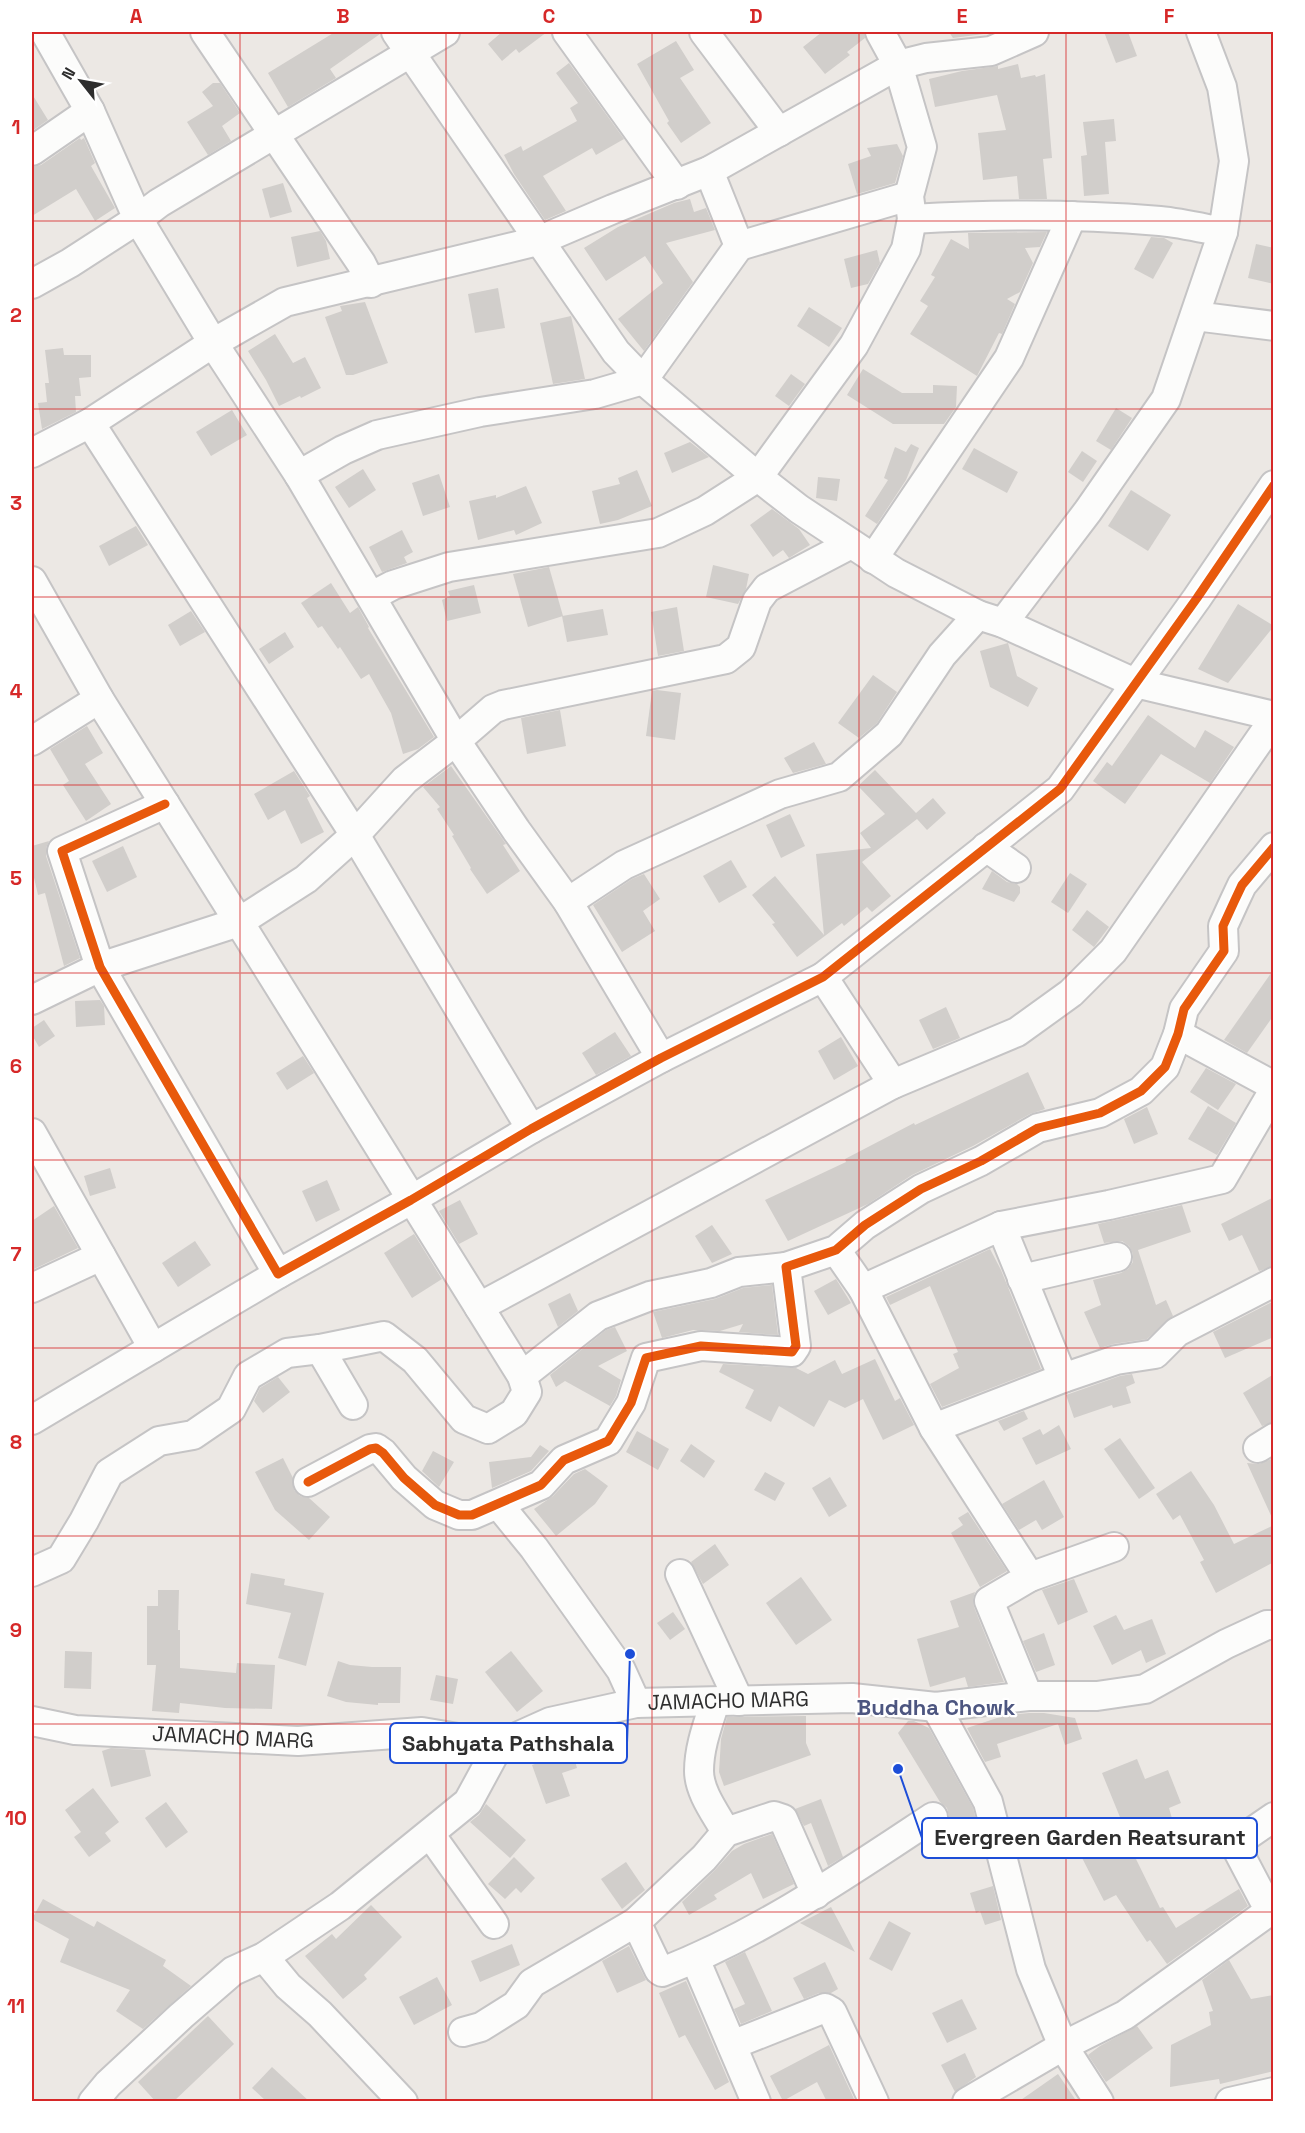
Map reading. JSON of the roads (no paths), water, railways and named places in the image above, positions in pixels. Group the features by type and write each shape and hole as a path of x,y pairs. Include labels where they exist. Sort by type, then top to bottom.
{"street":[{"path":"45,32 90,111 138,219 213,344 299,475 456,741 568,902 661,1058"},
{"path":"205,32 361,263 371,283"},
{"path":"32,285 70,263 159,203 273,134 402,42 445,32"},
{"path":"567,32 677,185"},
{"path":"704,32 779,132"},
{"path":"372,596 393,585 449,567 658,532 705,511 758,477 854,345 906,249 910,207 922,147 898,65 880,32"},
{"path":"32,453 90,423 213,344 285,302 538,241 709,171 898,65 926,58 991,51 1034,32"},
{"path":"568,902 624,865 780,794 839,777 889,734 942,655 990,619 1088,511 1166,399 1223,232 1234,161 1222,87 1201,32"},
{"path":"402,42 616,352 643,380 799,509 926,590 1135,683 1274,718 1113,951 1071,993 1017,1032 893,1084 478,1307"},
{"path":"32,151 90,111"},
{"path":"709,171 740,246"},
{"path":"299,475 343,450 377,435 480,412 595,394 643,380 740,246 910,207 988,214 1162,221 1223,232"},
{"path":"32,1000 100,967 240,922 306,879 355,835 405,780 493,710 503,705 726,659 741,647 757,601 767,588 862,551 1009,358 1072,216"},
{"path":"1195,316 1274,326"},
{"path":"90,423 355,835 531,1129"},
{"path":"32,1420 278,1274 411,1200 531,1129 661,1058 823,977 1060,789 1197,598 1274,485"},
{"path":"32,1572 62,1559 109,1473 159,1441 193,1435 231,1409 248,1376 286,1353 320,1349 384,1336 415,1360 464,1419 488,1429 514,1413 527,1392 522,1376 34,592"},
{"path":"32,741 99,699"},
{"path":"165,804 62,851 100,967 278,1274"},
{"path":"986,847 1016,868"},
{"path":"522,1376 598,1316 650,1296 711,1283 739,1272 786,1267 836,1250 865,1225 921,1189 981,1161 1038,1128 1100,1113 1141,1091 1165,1067 1178,1034 1184,1009 1224,951 1223,926 1242,885 1274,847"},
{"path":"823,977 893,1084"},
{"path":"863,1289 1001,1227 1222,1179 1274,1088 1178,1034"},
{"path":"32,1133 153,1348"},
{"path":"1001,1227 1063,1378"},
{"path":"836,1250 863,1289 934,1428 1030,1577"},
{"path":"32,1288 100,1256"},
{"path":"1022,1280 1117,1257"},
{"path":"308,1482 376,1448 417,1490 447,1512 472,1515 499,1505 541,1485 564,1460 608,1441 632,1403 646,1358 701,1346 792,1352 796,1346 786,1267"},
{"path":"934,1428 1116,1360 1155,1354 1177,1332 1274,1282"},
{"path":"320,1349 353,1405"},
{"path":"499,1505 534,1548 621,1670 636,1703"},
{"path":"1028,1696 989,1600 1030,1577 1114,1547"},
{"path":"680,1574 727,1701 703,1736 699,1773 704,1792 726,1832"},
{"name":"JAMACHO MARG","path":"32,1721 75,1730 298,1742 422,1732 499,1745 550,1722 636,1703 852,1698 936,1707 1028,1696 1097,1696 1145,1689 1226,1644 1267,1625 1274,1625"},
{"path":"936,1707 987,1802 1031,1969 1063,2046 1099,2102"},
{"path":"93,2102 108,2084 164,2031 233,1971 264,1957 340,1906 468,1802 499,1745"},
{"path":"463,2032 481,2026 516,2005 532,1983 636,1922 704,1858 726,1832 774,1816 783,1819 816,1894"},
{"path":"636,1922 659,1970 663,1972 695,1959 816,1894 933,1816"},
{"path":"968,2102 1063,2046 1125,2015 1264,1916 1268,1906 1237,1849 1237,1845 1239,1841 1274,1817"},
{"path":"430,1834 494,1924"},
{"path":"264,1957 288,1986 320,2014 403,2102"},
{"path":"695,1959 756,2102"},
{"path":"732,2045 825,2008 832,2012 874,2102"},
{"path":"1230,2102 1267,2096"}],"place":[{"name":"Sabhyata Pathshala","path":"630,1654"},
{"name":"Evergreen Garden Reatsurant","path":"898,1769"}],"district":[{"name":"Buddha Chowk","path":"936,1707"}]}
